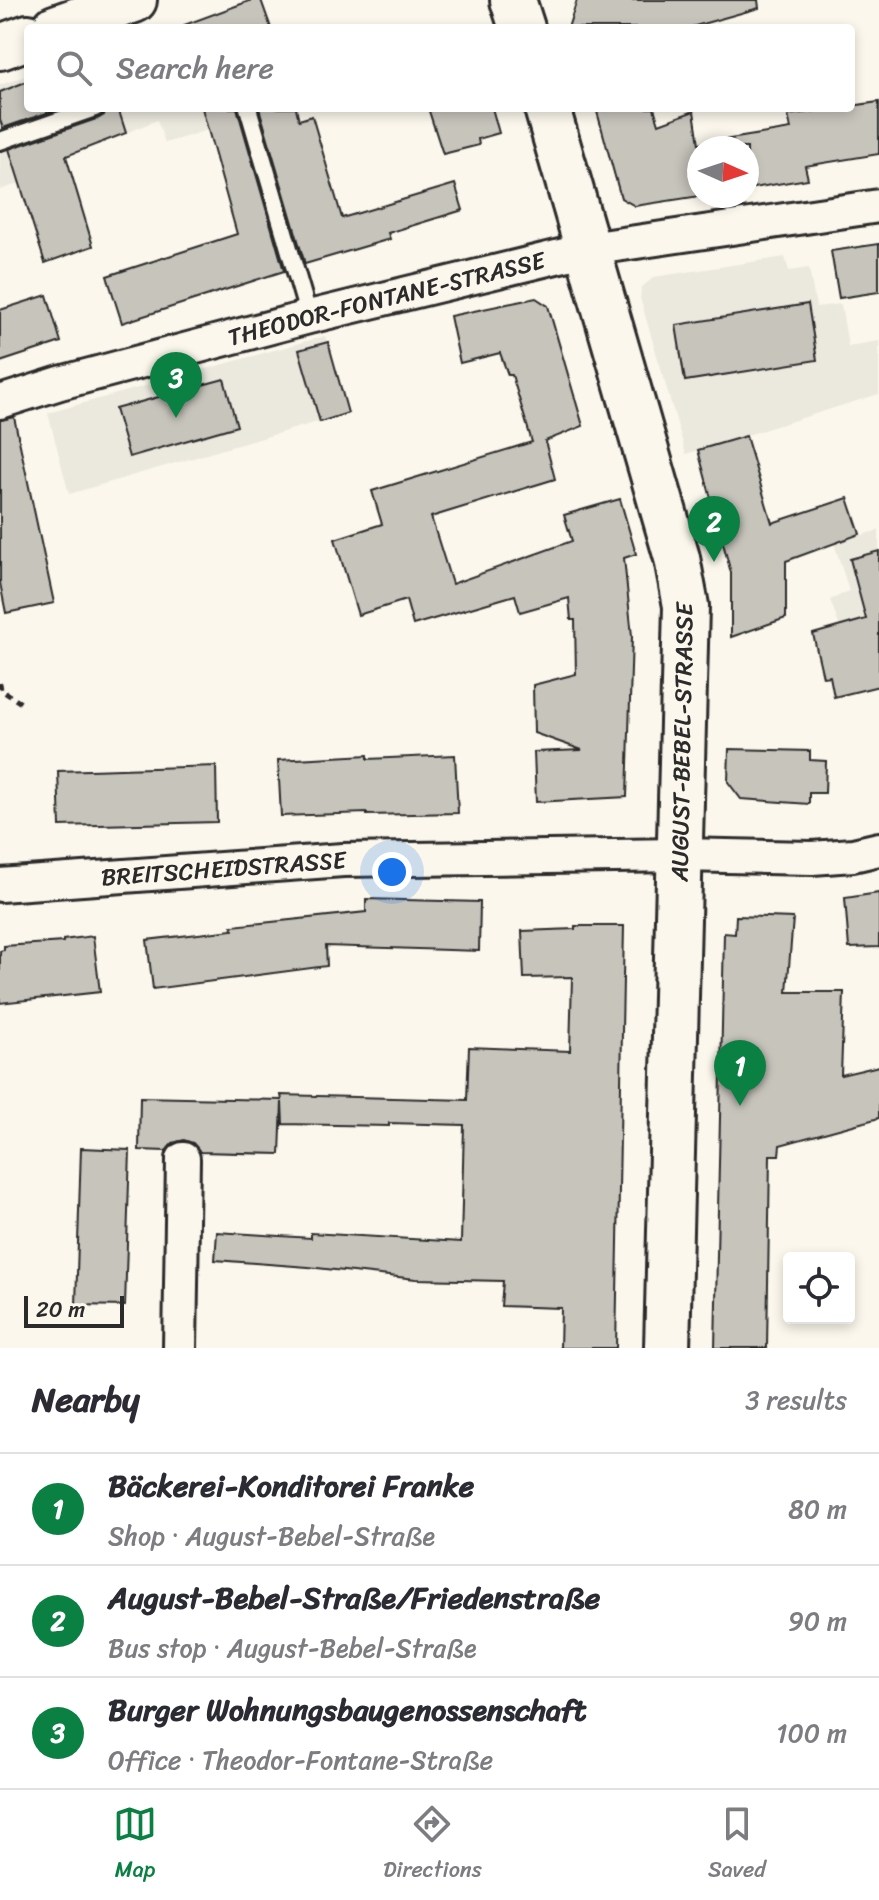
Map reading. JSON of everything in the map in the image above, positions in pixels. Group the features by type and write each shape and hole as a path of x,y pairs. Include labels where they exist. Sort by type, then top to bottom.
{"street":[{"path":"66,24 134,0"},
{"path":"513,0 521,24"},
{"path":"0,47 24,38"},
{"name":"AUGUST-BEBEL-STRASSE","path":"548,112 683,583 686,606 667,1348"},
{"name":"THEODOR-FONTANE-STRASSE","path":"0,402 60,383 309,317 589,249 879,206"},
{"name":"BREITSCHEIDSTRASSE","path":"0,885 343,860 680,855 812,858 853,855 879,849"},
{"path":"180,1348 183,1159"}],"lane":[{"path":"0,141 83,112"},
{"path":"249,112 309,317"}],"path":[{"path":"0,683 1,690 24,705"}],"shaded area":[{"path":"24,76 24,112 297,112 329,222 277,238 267,207 256,197 229,204 208,130 165,143 157,120 126,133 120,115 20,183 0,190 0,85"},
{"path":"785,257 789,271 809,268 816,307 841,304 848,346 879,341 879,394 686,454 640,298 641,288 654,277"},
{"path":"325,336 348,413 69,494 48,413"},
{"path":"879,530 879,649 840,627 830,600 849,591 834,543"}],"building":[{"path":"252,0 261,0 270,24 187,24"},
{"path":"577,0 758,0 759,8 702,24 569,24"},
{"path":"24,83 24,112 49,112 3,128 0,92"},
{"path":"879,102 879,154 805,166 808,179 759,187 759,136 748,136 791,129 788,115 855,112 855,105"},
{"path":"105,112 119,112 126,133 66,156 93,246 45,263 9,149 104,115"},
{"path":"203,112 238,112 284,271 122,323 107,276 237,234"},
{"path":"260,112 297,112 299,120 312,116 342,218 455,184 463,210 388,233 390,239 305,264"},
{"path":"429,112 493,112 499,133 478,139 479,145 443,154"},
{"path":"597,112 655,112 659,124 694,112 698,136 687,136 687,198 635,206 621,198"},
{"path":"879,244 879,292 839,298 831,251"},
{"path":"47,295 61,342 0,362 0,310"},
{"path":"536,298 548,306 583,426 545,441 555,479 431,517 452,584 572,541 564,515 620,499 636,554 624,558 632,636 627,797 536,802 534,752 582,750 534,733 533,685 576,674 575,620 571,620 569,598 520,612 515,595 413,625 406,600 358,615 335,539 382,524 372,491 532,442 512,375 508,375 500,353 460,363 450,316"},
{"path":"808,304 817,360 685,381 676,325"},
{"path":"328,342 348,413 320,422 299,350"},
{"path":"224,379 237,426 129,457 115,409"},
{"path":"14,417 54,603 6,613 0,583 0,420"},
{"path":"746,436 772,523 848,498 860,534 786,561 786,618 731,637 731,573 698,450"},
{"path":"879,551 879,686 834,697 830,676 823,677 813,634 866,619 850,559"},
{"path":"729,749 810,751 810,760 826,761 825,793 809,793 809,804 741,799 728,782"},
{"path":"368,755 368,759 455,755 458,813 281,816 278,760"},
{"path":"216,766 217,822 60,826 58,771"},
{"path":"879,893 879,947 849,948 845,898"},
{"path":"366,899 480,902 479,951 326,946 327,966 153,989 147,940 233,930 232,926 366,912"},
{"path":"736,916 793,918 787,992 844,992 841,1075 879,1066 879,1118 780,1145 779,1155 770,1155 767,1348 715,1348 724,933 735,934"},
{"path":"575,926 624,926 616,1348 560,1348 561,1308 501,1306 503,1281 416,1279 215,1260 217,1232 311,1238 311,1233 461,1242 464,1125 283,1124 282,1102 280,1154 200,1152 193,1143 184,1140 173,1143 166,1151 139,1150 140,1097 282,1100 281,1095 467,1100 469,1047 570,1051 572,977 524,978 522,931 575,929"},
{"path":"93,936 100,992 0,1003 0,951 4,950 4,946 63,942"},
{"path":"81,1148 130,1150 125,1306 76,1305"}],"place":[{"name":"Burger Wohnungsbaugenossenschaft","path":"176,418"},
{"name":"August-Bebel-Straße/Friedenstraße","path":"714,562"},
{"name":"Bäckerei-Konditorei Franke","path":"740,1106"}]}
